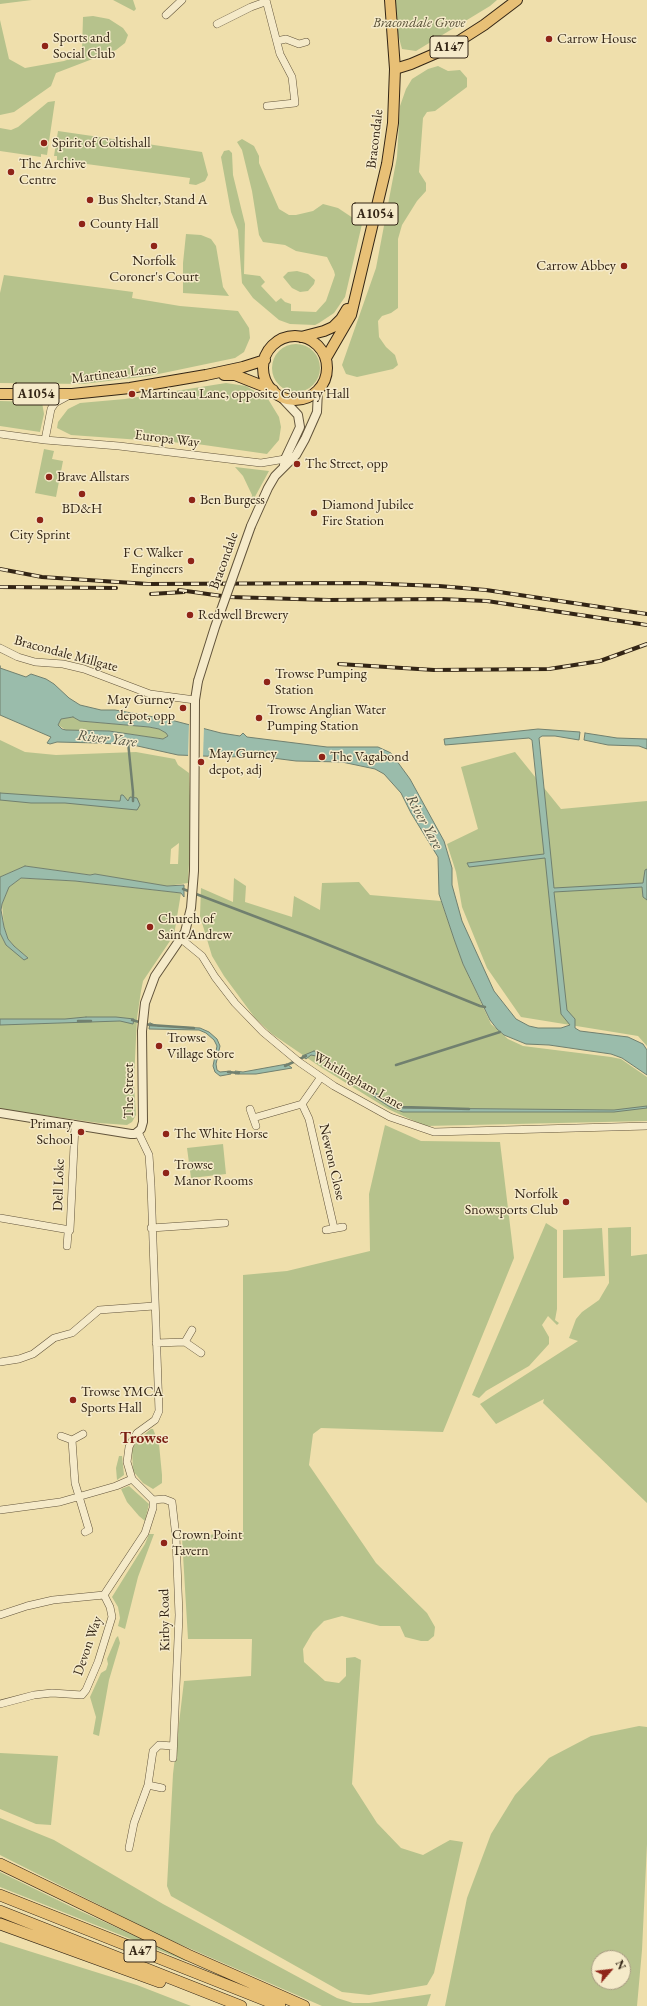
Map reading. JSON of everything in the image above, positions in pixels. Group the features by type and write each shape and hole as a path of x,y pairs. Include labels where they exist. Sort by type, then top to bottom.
{"highway":[{"name":"A47","path":"0,1864 188,1955 304,2006"},
{"name":"A47","path":"0,1895 280,2006"},
{"name":"A47","path":"0,1911 241,2006"},
{"name":"A47","path":"0,1924 230,2006"}],"main road":[{"name":"Bracondale","path":"326,358 351,316 387,164 393,124 395,69 390,0"},
{"name":"A147","path":"395,69 411,64 448,48 484,25 517,0"},
{"name":"Bracondale","path":"301,336 324,331 333,327 341,319 348,308 359,278"},
{"path":"291,336 301,336 311,340 321,349 326,358 326,377 318,390 302,399 293,400 281,397 273,390 266,380 264,360 273,345 281,339 291,336"},
{"name":"Martineau Lane","path":"0,394 72,394 130,388 206,375 243,367 264,360"},
{"name":"Martineau Lane","path":"206,375 235,375 273,390"}],"street":[{"path":"166,14 182,0"},
{"path":"217,24 251,6 266,1 284,65 292,77 295,103 267,106"},
{"path":"277,41 286,39 299,44 306,42"},
{"name":"Bracondale","path":"285,462 296,455 317,412 318,390"},
{"path":"45,440 51,409 62,398 72,394"},
{"name":"Bracondale","path":"195,766 195,700 198,681 215,627 251,526 263,497 285,462 300,427 298,415 281,397"},
{"name":"Europa Way","path":"0,434 45,440 119,446 261,463 285,462"},
{"name":"Bracondale Millgate","path":"0,648 18,657 35,662 63,664 91,671 150,694 195,700"},
{"name":"The Street","path":"132,1479 127,1462 129,1447 137,1433 156,1418 159,1411 149,1155 138,1132 142,1122 143,1015 145,1003 155,976 188,923 191,908 194,871 195,766"},
{"name":"Whitlingham Lane","path":"180,938 202,956 235,1004 263,1032 297,1061 321,1077 390,1117 434,1132 647,1126"},
{"path":"253,1118 302,1104 321,1077"},
{"name":"Newton Close","path":"302,1104 309,1119 334,1228"},
{"path":"250,1109 256,1126"},
{"path":"0,1113 131,1134 138,1132"},
{"name":"Dell Loke","path":"67,1246 68,1233 70,1230 75,1125"},
{"path":"0,1218 70,1230"},
{"path":"151,1228 225,1223"},
{"path":"326,1230 342,1227"},
{"path":"0,1362 19,1359 33,1354 54,1338 72,1333 99,1310 154,1306"},
{"path":"185,1342 192,1330"},
{"path":"156,1343 185,1342 201,1353"},
{"path":"61,1436 72,1440 83,1434"},
{"path":"72,1440 73,1467 79,1497 89,1530 85,1532"},
{"path":"0,1510 40,1506 79,1497 116,1486 132,1479 153,1500 153,1508 145,1534 104,1596"},
{"name":"Kirby Road","path":"153,1500 168,1500 173,1504 176,1537 179,1615 173,1758"},
{"name":"Devon Way","path":"0,1615 53,1600 104,1596 110,1607 112,1616 98,1662 86,1690 82,1695 52,1693 34,1695 0,1704"},
{"path":"129,1848 134,1823 148,1785 151,1756 154,1748 159,1745 173,1746"},
{"path":"148,1785 162,1788"}],"green space":[{"path":"0,0 32,0 0,4"},
{"path":"113,0 133,0 136,9 134,11"},
{"name":"Bracondale Grove","path":"396,0 497,0 490,6 416,51 402,49 396,27"},
{"path":"93,16 109,19 123,28 128,35 125,43 116,50 56,73 51,86 14,112 0,115 0,20 9,59 25,68 64,61 78,56 82,51 83,17"},
{"path":"438,66 448,71 460,70 467,78 467,87 435,111 427,112 423,118 419,172 426,183 426,191 417,201 402,225 398,239 398,308 391,313 382,316 378,321 379,337 386,347 395,355 398,365 393,369 357,377 346,374 342,365 376,268 397,157 400,106 406,89 412,79 428,69"},
{"path":"55,101 47,155 41,154 41,157 0,151 0,128 11,130 18,127 48,102"},
{"path":"58,131 202,152 208,175 205,181 196,185 189,184 190,178 57,160 57,156 54,156"},
{"path":"242,139 254,146 259,156 259,163 279,209 289,215 296,215 313,211 323,204 338,208 362,224 345,297 334,313 315,325 290,324 279,320 253,298 242,283 238,230 231,212 221,157 224,151 229,150 232,153 233,175 245,224 244,274 260,276 265,282 261,286 276,302 281,298 285,302 291,304 291,311 316,312 326,301 335,275 327,257 296,251 285,245 263,242 259,235 252,191 242,150 237,142"},
{"path":"186,234 201,235 211,239 216,246 223,287 229,296 183,293 183,263"},
{"path":"297,271 308,274 315,280 314,284 308,291 300,292 292,288 283,277 288,272"},
{"path":"4,275 133,292 132,298 180,306 238,311 249,328 250,338 244,352 235,358 149,376 83,384 0,383 0,293"},
{"path":"291,344 301,344 313,351 320,363 320,373 313,385 301,392 291,392 283,388 276,381 272,373 272,363 276,355 283,348"},
{"path":"226,383 246,386 268,399 279,417 281,427 279,440 267,454 197,444 71,435 57,428 58,422 68,409 80,403 125,399"},
{"path":"0,401 42,402 44,414 40,432 0,426"},
{"name":"Brave Allstars","path":"44,449 54,451 52,459 63,461 56,497 35,493"},
{"path":"235,467 269,471 251,504 252,495 243,476"},
{"path":"73,717 80,721 159,729 168,736 163,739 109,731 66,730 58,725 61,719"},
{"path":"0,740 25,752 56,755 136,752 175,759 178,765 189,773 191,825 188,883 167,886 95,874 90,875 25,866 0,877","holes":["179,843 178,864 170,864 171,849"]},
{"path":"515,752 561,809 647,801 647,1046 638,1036 521,1017 487,968 462,907 456,872 447,844 478,829 461,767"},
{"path":"21,878 75,881 181,893 174,935 143,981 137,1018 134,1080 130,1080 130,1085 134,1085 136,1115 132,1122 127,1125 99,1123 0,1109 0,933 6,945 28,958 8,939 4,927 2,904 9,887"},
{"path":"234,878 246,886 245,902 292,917 294,896 320,910 322,883 359,882 370,895 441,901 463,964 491,1024 508,1039 523,1046 621,1059 647,1077 647,1121 425,1126 388,1109 322,1068 272,1034 255,1018 224,976 212,956 200,916 201,888 233,902"},
{"path":"385,1125 421,1141 500,1142 514,1258 443,1432 321,1428 313,1434 309,1465 376,1563 427,1613 435,1627 434,1636 428,1641 421,1641 405,1637 400,1626 380,1626 342,1616 324,1621 313,1632 303,1649 304,1662 325,1681 339,1683 346,1676 346,1658 355,1657 361,1660 352,1784 377,1823 401,1848 423,1855 450,1840 463,1842 434,1973 427,1985 369,1995 342,1992 171,1896 167,1886 173,1774 184,1681 251,1676 252,1639 188,1639 182,1538 243,1531 243,1275 287,1271 370,1251 369,1194"},
{"path":"223,1144 226,1174 191,1178 187,1148"},
{"path":"546,1223 557,1230 557,1309 555,1320 559,1323 557,1325 548,1316 542,1325 549,1337 549,1344 529,1366 486,1391 479,1398 472,1395"},
{"path":"631,1227 631,1256 647,1254 647,1503 543,1403 544,1399 496,1424 480,1404 578,1341 569,1338 576,1319 582,1312 599,1300 609,1283 608,1228"},
{"path":"602,1228 605,1276 563,1278 563,1230"},
{"path":"153,1429 159,1444 162,1475 162,1483 153,1489 143,1483 133,1471 132,1450 136,1441"},
{"path":"119,1456 122,1456 124,1475 117,1480 116,1468"},
{"path":"129,1486 149,1504 145,1521 127,1502 121,1489"},
{"path":"149,1534 154,1534 138,1577 125,1629 118,1626 120,1618 118,1607 112,1597 145,1544"},
{"path":"118,1636 120,1643 109,1680 99,1736 93,1734 96,1717 90,1697 101,1673 106,1670 108,1664 107,1659"},
{"path":"639,1726 647,1727 647,1844 642,1950 637,2006 445,2006 467,1898 491,1834 515,1795 549,1758 591,1736"},
{"path":"0,1753 58,1756 51,1825 36,1824 0,1809"},
{"path":"0,1818 54,1840 163,1904 337,1998 353,2003 369,2003 431,1994 427,2006 322,2006 161,1936 0,1855"},
{"path":"0,1872 78,1910 186,1959 186,1961 0,1887"},
{"path":"0,1942 137,1985 191,2006 0,2006"}],"water":[{"name":"River Yare","path":"0,668 26,677 31,674 46,679 80,705 101,710 115,710 171,720 221,733 240,736 243,733 247,737 327,747 378,747 391,753 410,779 444,841 452,868 452,885 462,921 494,991 516,1019 529,1026 538,1028 561,1028 570,1025 561,1014 545,858 469,867 467,863 544,854 532,740 529,738 445,745 444,739 538,729 580,732 579,740 555,736 542,736 539,738 554,888 643,883 645,870 647,869 647,900 643,897 642,887 554,892 567,1010 575,1019 575,1028 580,1031 628,1037 643,1044 647,1050 647,1075 622,1058 611,1054 549,1045 526,1044 504,1035 497,1029 490,1020 463,964 454,939 439,894 438,857 411,813 401,793 384,774 375,769 342,762 296,761 257,756 228,757 178,755 133,745 57,742 50,744 47,743 51,737 0,715","holes":["73,717 80,721 149,727 159,729 168,736 163,739 109,731 66,730 62,729 58,725 61,719"]},
{"path":"585,733 617,738 647,739 647,749 639,746 608,745 584,740"},
{"path":"0,793 116,801 120,801 121,795 123,795 128,801 130,797 137,798 140,805 137,810 65,803 31,803 0,800"},
{"path":"25,866 90,875 95,874 167,886 184,885 184,897 181,893 75,881 21,878 9,887 1,910 8,939 28,958 24,960 6,945 0,933 0,877"},
{"path":"116,1017 134,1019 133,1024 120,1021 0,1025 0,1019 65,1019"},
{"path":"150,1023 158,1026 200,1028 209,1032 217,1039 220,1046 216,1064 217,1070 220,1072 231,1071 231,1074 220,1076 215,1072 213,1066 217,1046 214,1040 206,1033 199,1030 149,1029"},
{"path":"314,1051 323,1054 335,1066 391,1104 403,1108 614,1110 647,1106 647,1108 614,1112 403,1112 390,1107 376,1098 334,1069 321,1057 311,1055 306,1059 302,1056"},
{"path":"287,1064 292,1068 256,1074 235,1074 235,1071 243,1072"}],"pier":[{"path":"189,723 204,727 203,757 188,757"}],"waterway":[{"name":"River Yare","path":"128,742 133,801"},
{"path":"183,889 485,1007"},
{"path":"132,1020 150,1025 194,1028"},
{"path":"78,1021 91,1021"},
{"path":"396,1065 500,1032"},
{"path":"285,1066 306,1056"},
{"path":"228,1072 239,1073"},
{"path":"354,1079 389,1103 403,1107 469,1109"}],"railway":[{"path":"0,569 42,577 148,584 360,583 439,586 486,590 647,614"},
{"path":"0,587 116,588"},
{"path":"179,590 229,597 329,600 440,599 487,601 647,625"},
{"path":"151,594 184,592"},
{"path":"339,664 434,670 549,669 600,661 647,644"}],"place":[{"name":"Carrow House","path":"549,39"},
{"name":"Sports and Social Club","path":"45,46"},
{"name":"Spirit of Coltishall","path":"44,143"},
{"name":"The Archive Centre","path":"11,172"},
{"name":"Bus Shelter, Stand A","path":"90,200"},
{"name":"County Hall","path":"82,224"},
{"name":"Norfolk Coroner's Court","path":"154,246"},
{"name":"Carrow Abbey","path":"624,266"},
{"name":"Martineau Lane, opposite County Hall","path":"132,394"},
{"name":"The Street, opp","path":"297,464"},
{"name":"Brave Allstars","path":"49,477"},
{"name":"BD&H","path":"82,494"},
{"name":"Ben Burgess","path":"192,500"},
{"name":"Diamond Jubilee Fire Station","path":"314,513"},
{"name":"City Sprint","path":"40,520"},
{"name":"F C Walker Engineers","path":"191,561"},
{"name":"Redwell Brewery","path":"190,615"},
{"name":"Trowse Pumping Station","path":"267,682"},
{"name":"May Gurney depot, opp","path":"183,708"},
{"name":"Trowse Anglian Water Pumping Station","path":"259,718"},
{"name":"The Vagabond","path":"322,757"},
{"name":"May Gurney depot, adj","path":"201,762"},
{"name":"Church of Saint Andrew","path":"150,927"},
{"name":"Trowse Village Store","path":"159,1046"},
{"name":"Primary School","path":"81,1132"},
{"name":"The White Horse","path":"166,1134"},
{"name":"Trowse Manor Rooms","path":"166,1173"},
{"name":"Norfolk Snowsports Club","path":"566,1202"},
{"name":"Trowse YMCA Sports Hall","path":"73,1400"},
{"name":"Crown Point Tavern","path":"164,1543"}],"district":[{"name":"Trowse","path":"144,1439"}]}
